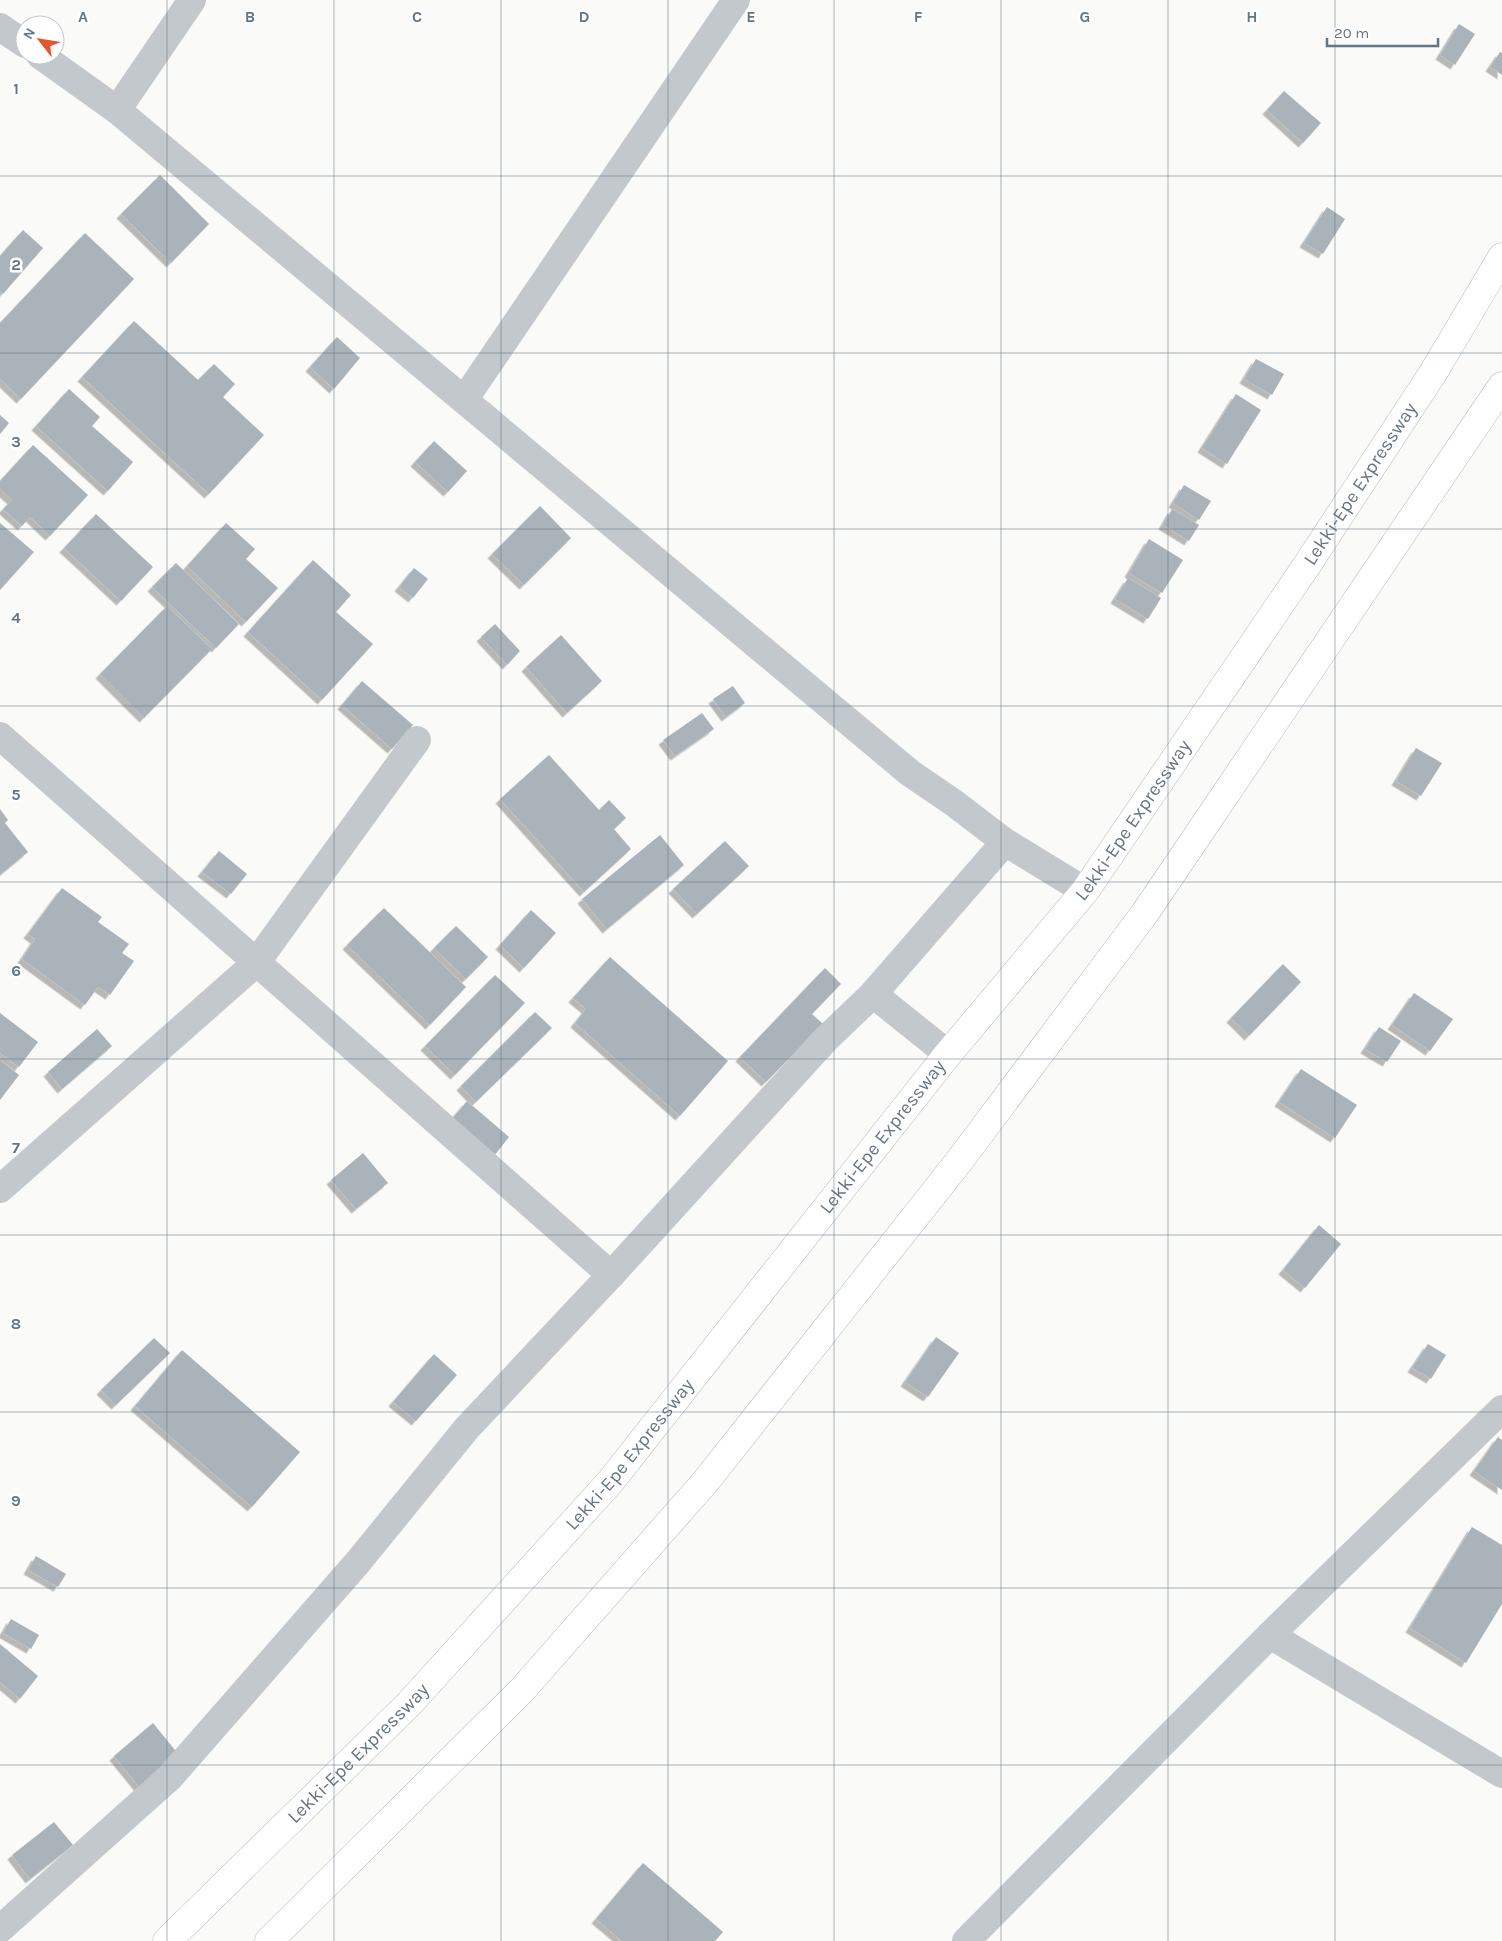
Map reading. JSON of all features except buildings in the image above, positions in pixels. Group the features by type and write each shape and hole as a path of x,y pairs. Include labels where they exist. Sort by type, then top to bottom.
{"highway":[{"name":"Lekki-Epe Expressway","path":"167,1941 409,1704 610,1482 948,1054 1085,891 1307,565 1428,382 1502,257"},
{"path":"269,1941 522,1690 724,1458 960,1160 1144,913 1502,386"}],"street":[{"path":"117,110 192,0"},
{"path":"464,400 736,0"},
{"path":"0,27 15,37"},
{"path":"54,65 117,110 910,773 954,802 1004,842 1085,891"},
{"path":"0,736 611,1275"},
{"path":"0,1189 256,963 417,740"},
{"path":"0,1929 170,1777 358,1562 467,1428 611,1275 825,1040 873,994 1004,842"},
{"path":"873,994 948,1054"},
{"path":"966,1941 1270,1635 1502,1409"},
{"path":"1270,1635 1502,1774"}]}
